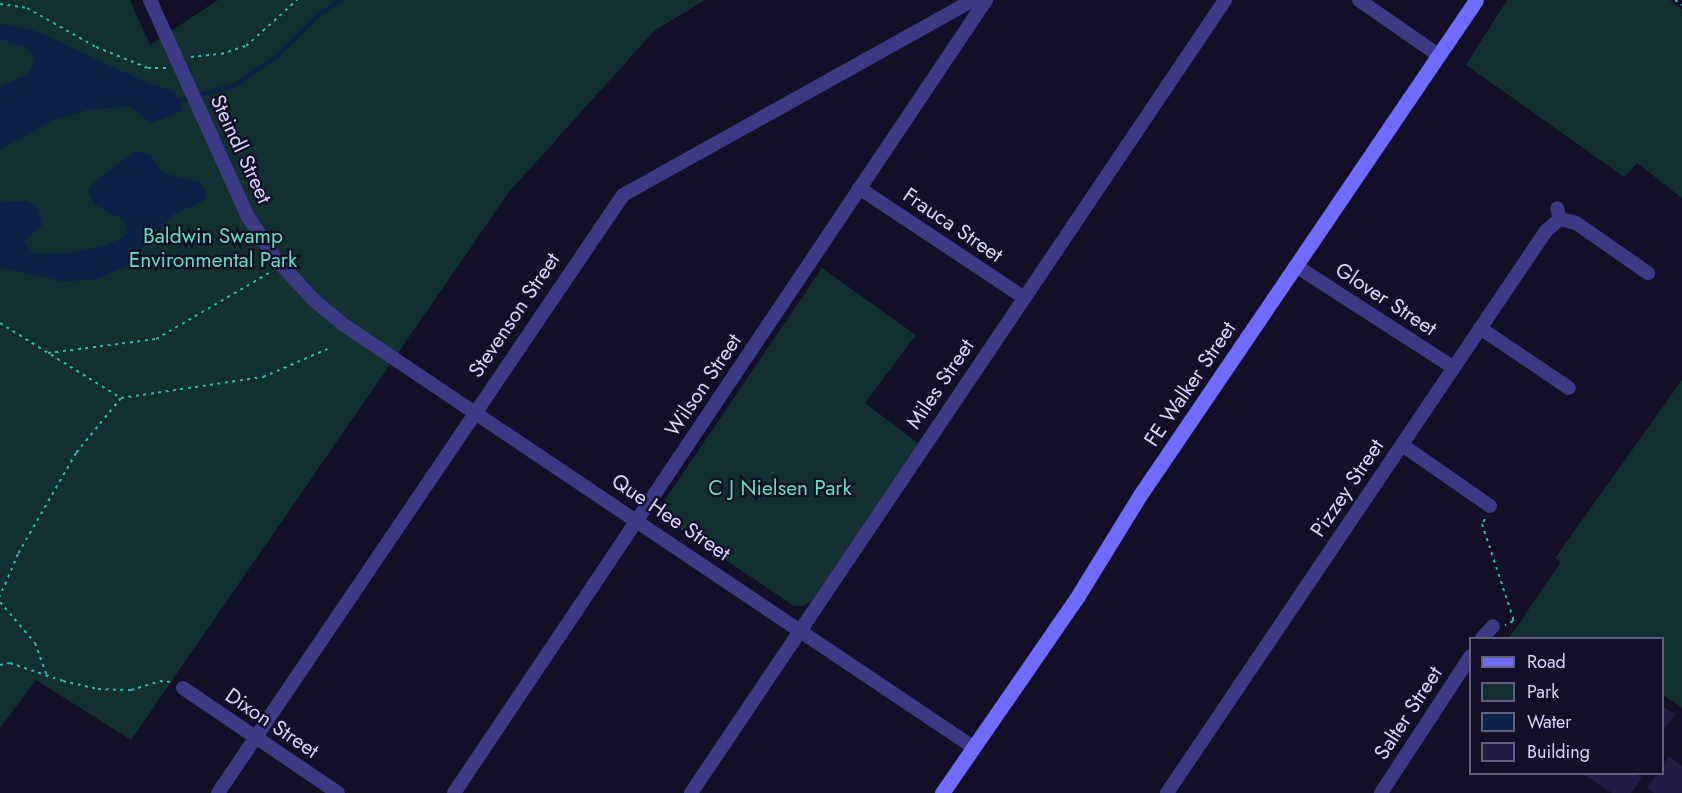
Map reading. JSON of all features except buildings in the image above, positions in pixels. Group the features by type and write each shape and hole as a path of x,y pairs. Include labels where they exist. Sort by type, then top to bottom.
{"main road":[{"name":"FE Walker Street","path":"942,793 1076,599 1140,495 1476,0"}],"street":[{"name":"Steindl Street","path":"150,0 247,215 275,258 315,301 344,325"},
{"name":"Stevenson Street","path":"218,793 623,195 974,0"},
{"name":"Wilson Street","path":"454,793 986,0"},
{"name":"Miles Street","path":"691,793 1225,0"},
{"path":"1359,0 1438,55"},
{"name":"Frauca Street","path":"859,188 1023,297"},
{"name":"Pizzey Street","path":"1167,793 1558,214 1576,223 1648,273"},
{"name":"Glover Street","path":"1296,266 1453,367"},
{"name":"Que Hee Street","path":"344,325 638,520 973,747"},
{"path":"1480,328 1569,388"},
{"path":"1401,445 1490,506"},
{"path":"1484,637 1493,626"},
{"name":"Salter Street","path":"1381,793 1469,659"},
{"name":"Dixon Street","path":"183,688 338,793"}],"path":[{"path":"190,57 227,53 246,46 297,0"},
{"path":"1675,0 1682,5"},
{"path":"0,4 27,8 96,47 148,68 167,68"},
{"path":"48,353 156,339 269,273"},
{"path":"0,323 121,398 263,377 332,347"},
{"path":"0,596 18,554 76,453 121,398"},
{"path":"1490,506 1482,524 1513,618 1510,624 1493,626"},
{"path":"0,602 35,643 47,675"},
{"path":"0,665 10,663 98,689 130,690 160,681 178,683 183,688"}],"green space":[{"name":"Baldwin Swamp Environmental Park","path":"0,0 130,0 150,45 218,0 705,0 654,31 509,192 131,740 36,680 0,728"},
{"path":"1507,0 1670,0 1682,9 1682,198 1637,163 1624,177 1466,65"},
{"name":"C J Nielsen Park","path":"822,268 916,335 865,403 918,443 813,599 804,606 794,606 660,516 658,510"},
{"path":"1682,380 1682,708 1664,696 1664,637 1510,637 1561,562 1555,558"}],"water":[{"path":"4,24 36,31 147,83 174,91 183,111 151,123 129,106 87,110 51,121 0,150 0,87 26,75 34,64 33,56 25,47 0,39 0,26"},
{"path":"135,151 150,155 163,173 199,182 207,194 204,201 174,214 126,266 94,280 60,281 0,267 0,202 26,201 38,208 42,226 25,240 25,244 33,253 64,254 104,246 123,238 127,233 126,221 95,205 88,191 95,181"}],"waterway":[{"path":"179,101 235,85 277,56 321,13 341,0"}]}
